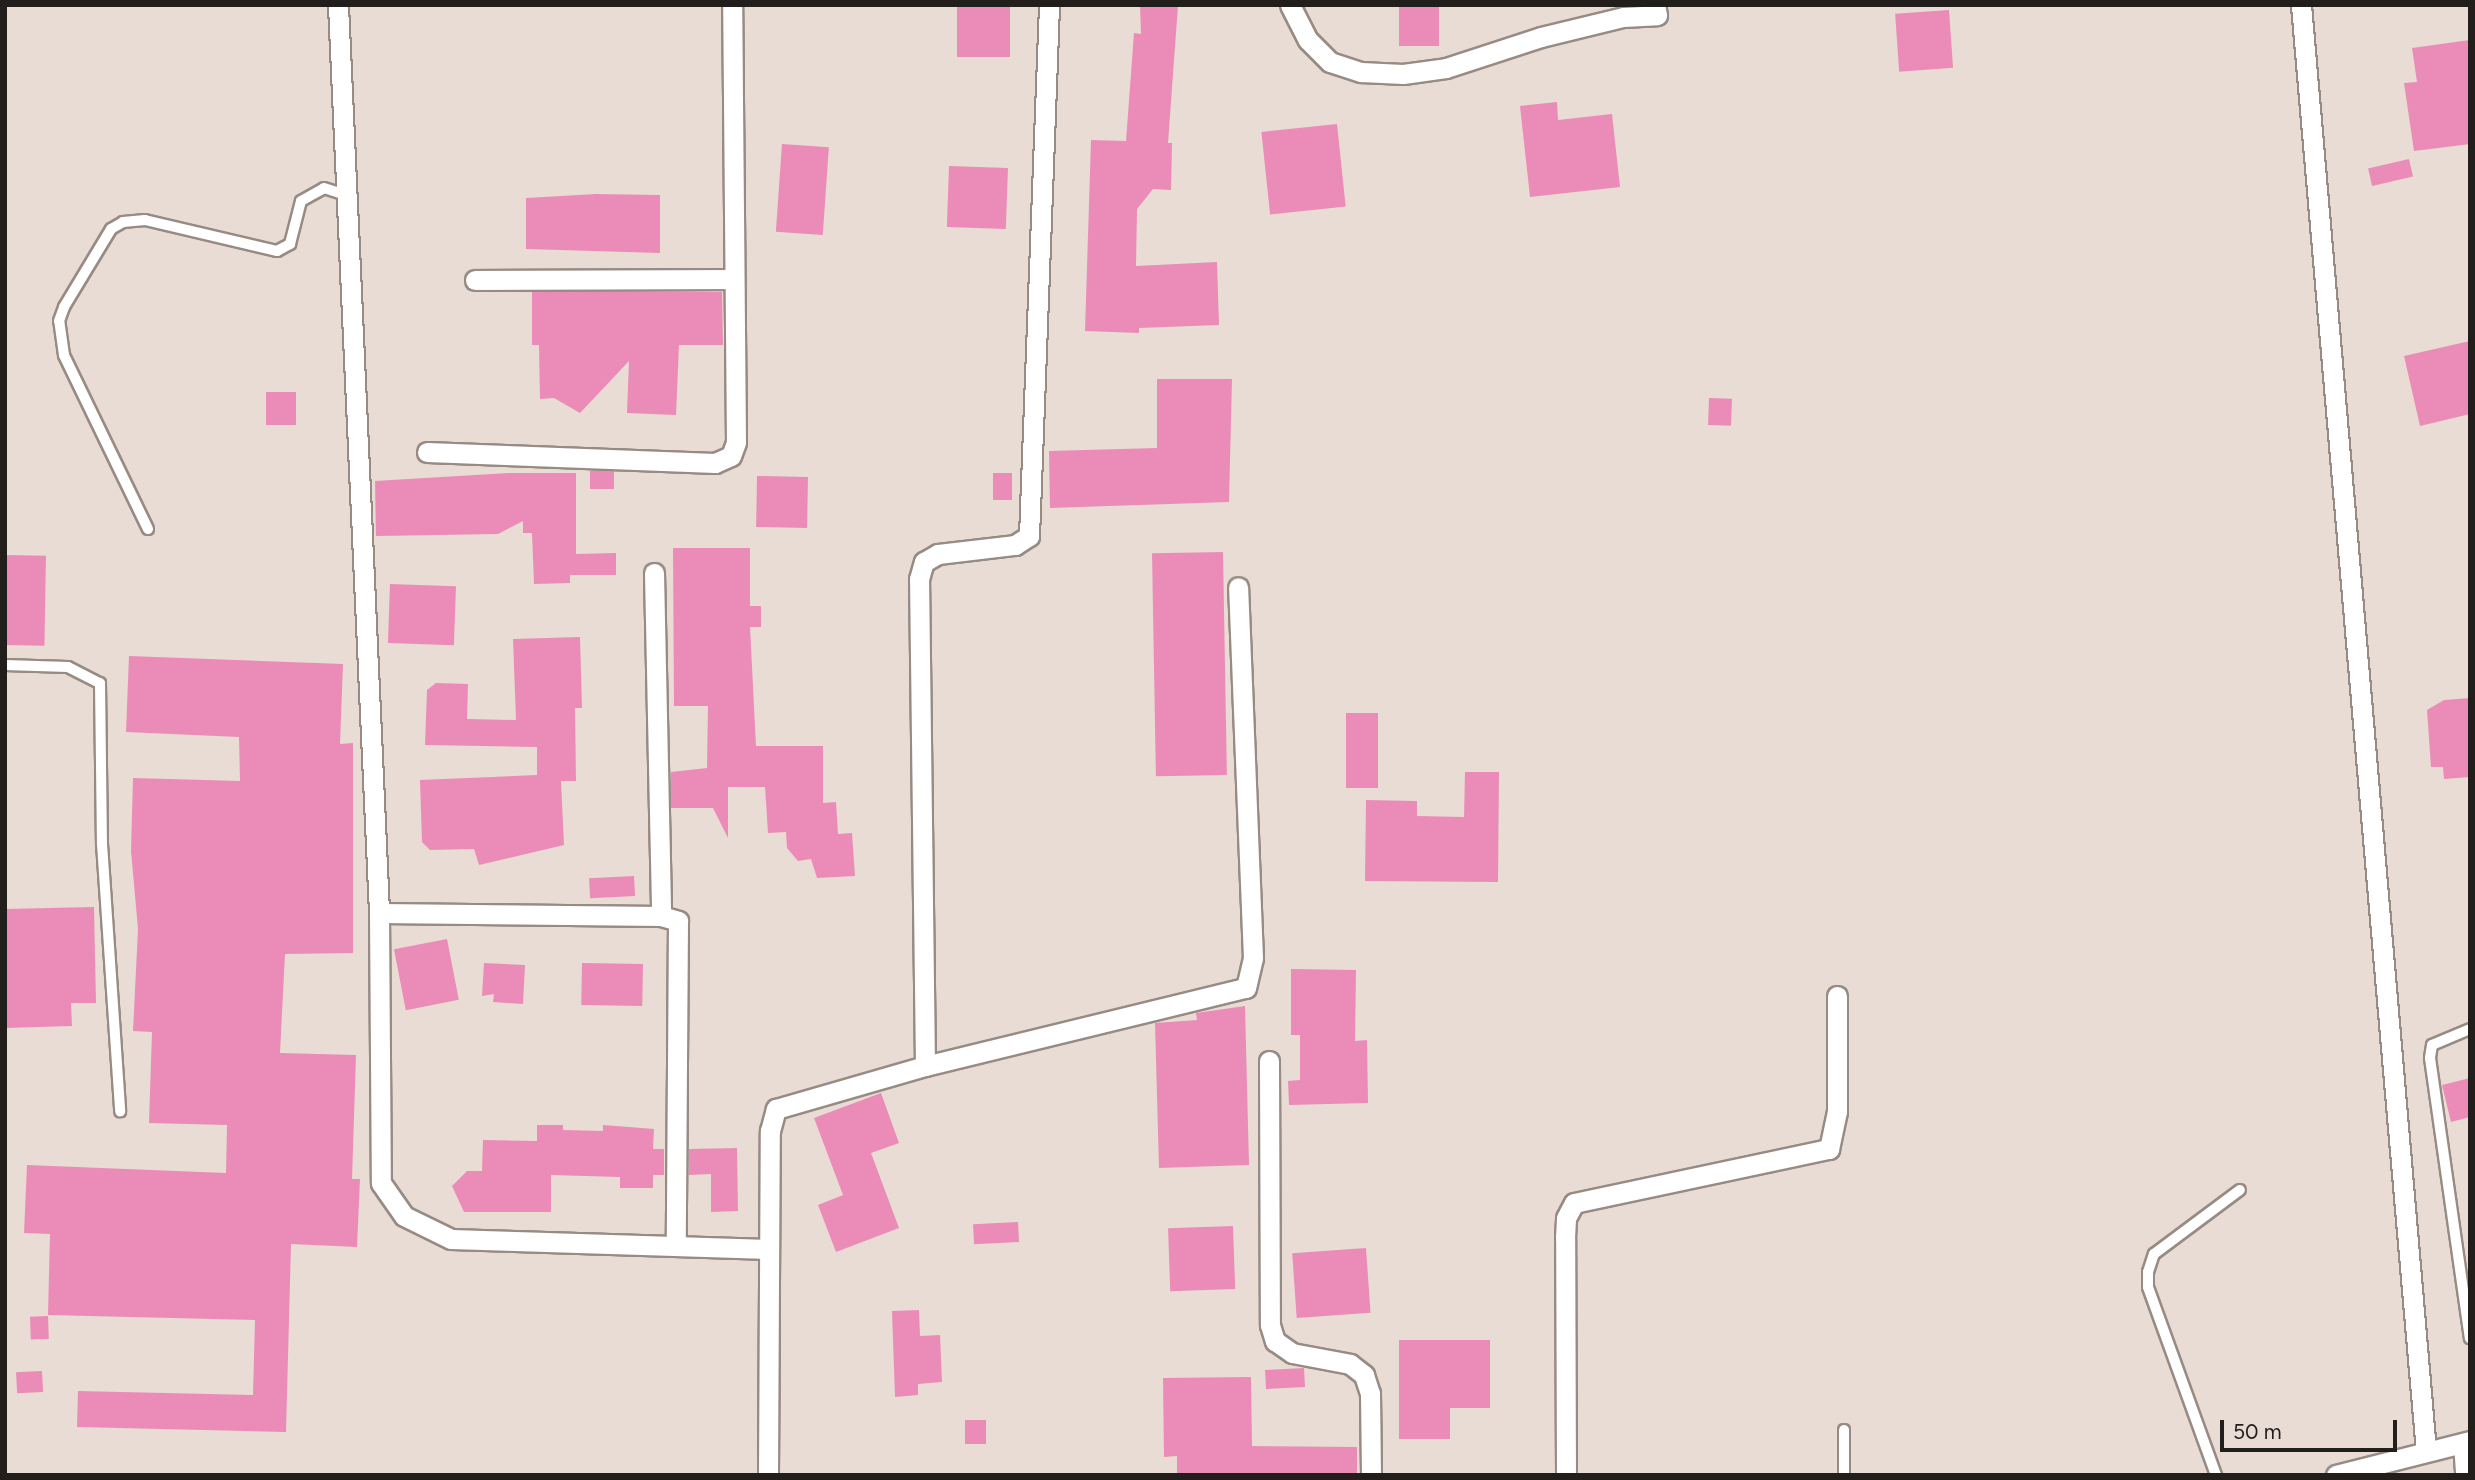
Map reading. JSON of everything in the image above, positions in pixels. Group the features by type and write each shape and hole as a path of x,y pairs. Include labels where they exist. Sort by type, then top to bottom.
{"street":[{"path":"338,5 379,913 382,1183 391,1202 424,1230 451,1239 769,1249"},
{"path":"427,452 715,463 731,456 736,442 731,279 732,5"},
{"path":"925,1066 919,579 924,562 938,554 1015,545 1029,536 1049,5"},
{"path":"1290,5 1308,40 1329,62 1361,72 1403,74 1447,68 1541,37 1623,17 1657,15 1655,5"},
{"path":"2301,5 2426,1451"},
{"path":"475,280 731,279"},
{"path":"654,573 661,916"},
{"path":"768,1475 770,1131 776,1109 925,1066 1246,988 1253,958 1238,587"},
{"path":"379,913 661,916 678,921 676,1246"},
{"path":"1566,1475 1565,1238 1566,1218 1574,1203 1829,1149 1837,1112 1837,996"},
{"path":"1269,1061 1270,1325 1275,1342 1292,1353 1350,1364 1364,1375 1370,1393 1371,1475"},
{"path":"2336,1475 2466,1442 2465,1475"}],"lane":[{"path":"148,529 64,355 59,321 64,306 111,229 123,222 145,220 277,251 290,244 301,201 324,188 347,195"},
{"path":"5,665 68,667 100,683 102,845 120,1111"},
{"path":"2470,1029 2432,1045 2430,1058 2470,1338"},
{"path":"2216,1475 2148,1287 2148,1272 2154,1254 2240,1190"},
{"path":"1844,1430 1844,1475"}],"building":[{"path":"957,5 1010,5 1010,57 957,57"},
{"path":"1140,5 1178,5 1168,143 1172,143 1171,190 1153,189 1137,209 1136,266 1217,262 1219,325 1139,328 1139,333 1085,331 1091,140 1126,141 1134,33 1141,34"},
{"path":"1399,5 1439,5 1439,46 1399,46"},
{"path":"1949,10 1953,68 1899,72 1895,14"},
{"path":"2470,40 2470,144 2414,151 2404,83 2417,82 2412,48"},
{"path":"1557,102 1558,120 1612,114 1620,187 1530,197 1520,106"},
{"path":"1337,124 1346,207 1270,214 1261,132"},
{"path":"782,144 829,147 823,235 776,232"},
{"path":"2409,159 2413,177 2372,186 2368,168"},
{"path":"949,166 1008,168 1006,229 947,227"},
{"path":"596,194 660,195 660,253 526,249 526,198"},
{"path":"532,292 722,292 723,345 679,345 676,415 627,413 629,361 580,413 554,398 540,399 539,345 532,345"},
{"path":"2470,341 2470,414 2420,426 2404,356"},
{"path":"1157,379 1232,379 1229,502 1050,508 1049,451 1157,448"},
{"path":"266,392 296,392 296,425 266,425"},
{"path":"1709,398 1732,399 1731,426 1708,425"},
{"path":"590,471 614,471 614,489 590,489"},
{"path":"509,473 576,473 576,554 616,553 616,575 570,575 570,583 534,584 532,533 523,533 523,521 498,534 376,536 375,481"},
{"path":"993,473 1012,473 1012,500 993,500"},
{"path":"757,476 808,477 807,528 756,527"},
{"path":"673,548 750,548 750,606 761,606 761,627 750,627 756,746 823,746 823,803 836,802 838,834 852,833 855,876 817,878 811,859 798,861 787,848 786,832 768,833 765,787 728,787 728,838 713,808 671,808 671,772 707,768 708,706 674,706"},
{"path":"1223,552 1227,775 1156,776 1152,553"},
{"path":"5,555 46,556 44,646 5,645"},
{"path":"390,584 456,586 454,645 388,643"},
{"path":"580,637 582,708 575,708 576,781 561,781 564,845 479,865 474,849 430,850 422,842 420,780 537,775 537,747 425,745 427,690 436,683 468,684 467,719 516,720 513,639"},
{"path":"129,656 343,664 340,744 353,743 353,953 285,954 280,1053 356,1055 352,1179 360,1179 357,1247 291,1244 286,1432 77,1427 78,1391 253,1395 255,1320 48,1315 50,1234 24,1233 27,1165 226,1173 227,1125 149,1123 152,1032 133,1031 138,929 131,851 133,778 240,781 239,737 126,732"},
{"path":"2470,698 2470,777 2444,779 2443,767 2431,767 2427,710 2444,700"},
{"path":"1346,713 1378,713 1378,788 1346,788"},
{"path":"1465,772 1499,772 1498,882 1365,881 1366,800 1417,801 1417,816 1464,817"},
{"path":"634,876 635,896 590,898 589,878"},
{"path":"94,907 96,1003 71,1003 72,1026 5,1028 5,909"},
{"path":"447,939 459,1000 406,1010 394,949"},
{"path":"484,963 525,965 523,1004 493,1002 494,994 482,996"},
{"path":"582,963 643,964 642,1006 581,1005"},
{"path":"1291,969 1356,970 1355,1041 1367,1040 1368,1103 1289,1105 1288,1081 1300,1080 1300,1035 1291,1035"},
{"path":"1245,1006 1249,1165 1159,1168 1155,1023 1197,1020 1196,1013"},
{"path":"2470,1078 2470,1117 2451,1122 2442,1085"},
{"path":"881,1093 899,1143 871,1153 899,1228 836,1252 818,1205 843,1195 814,1118"},
{"path":"537,1125 563,1125 563,1130 603,1131 603,1125 654,1129 653,1149 664,1149 664,1175 653,1175 653,1188 620,1188 620,1177 551,1175 551,1212 464,1212 452,1186 467,1171 482,1171 483,1140 537,1141"},
{"path":"737,1148 738,1211 711,1212 711,1174 689,1175 689,1149"},
{"path":"1018,1222 1019,1242 974,1244 973,1224"},
{"path":"1233,1226 1235,1289 1170,1291 1168,1228"},
{"path":"1366,1248 1371,1313 1297,1318 1292,1253"},
{"path":"919,1310 920,1336 940,1335 942,1382 918,1384 918,1395 895,1397 892,1311"},
{"path":"48,1316 49,1339 31,1340 30,1317"},
{"path":"1399,1340 1490,1340 1490,1408 1450,1408 1450,1439 1399,1439"},
{"path":"1304,1368 1305,1387 1266,1389 1265,1370"},
{"path":"42,1371 43,1392 17,1393 16,1372"},
{"path":"1251,1377 1252,1446 1357,1447 1357,1475 1177,1475 1177,1456 1164,1457 1163,1378"},
{"path":"965,1420 986,1420 986,1444 965,1444"}]}
